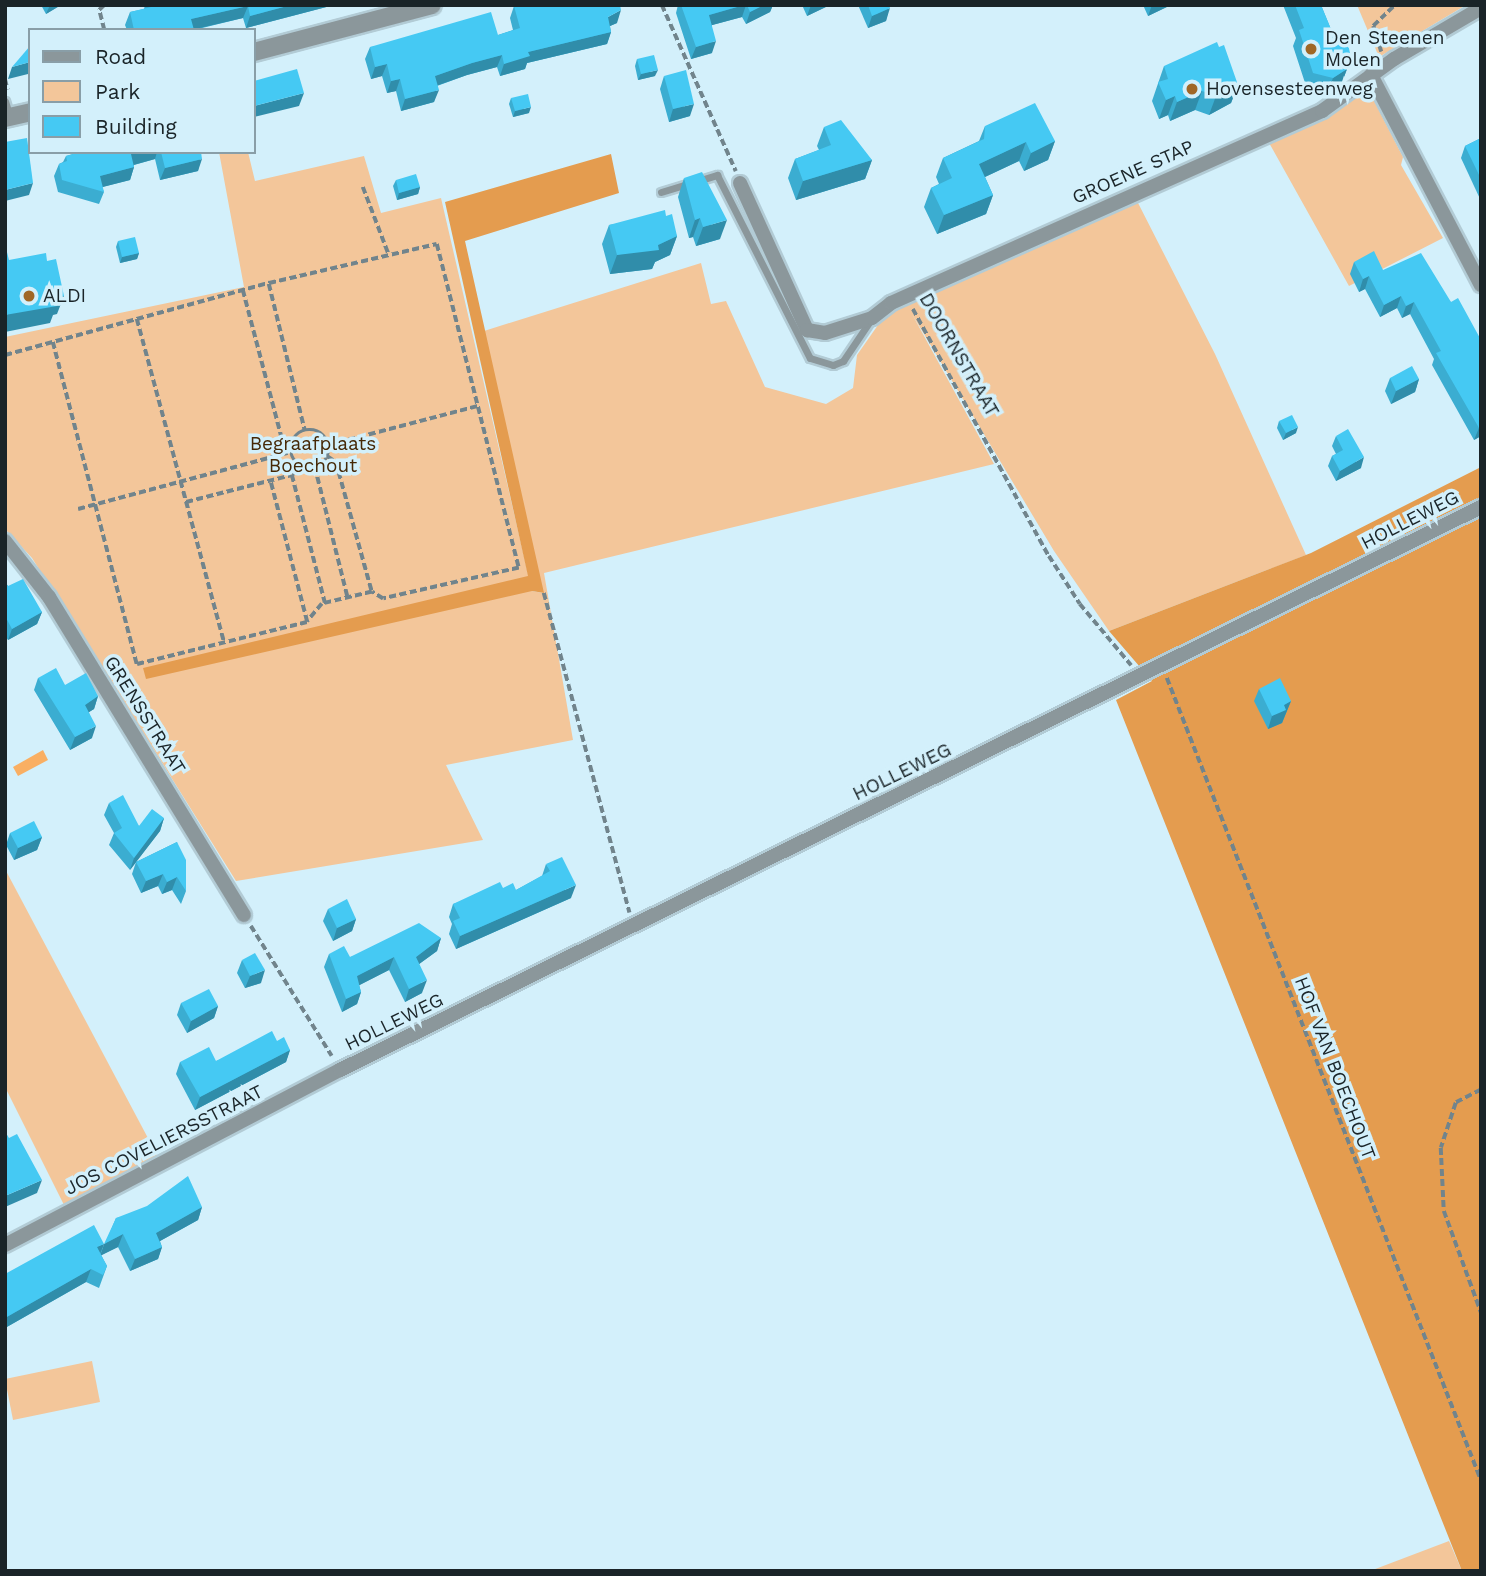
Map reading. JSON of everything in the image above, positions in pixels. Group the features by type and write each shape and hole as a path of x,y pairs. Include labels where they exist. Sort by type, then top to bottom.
{"street":[{"path":"256,51 432,5"},
{"name":"GROENE STAP","path":"906,296 1322,111 1385,65 1481,8"},
{"path":"1371,75 1481,285"},
{"path":"7,112 28,112"},
{"name":"DOORNSTRAAT","path":"740,183 807,330 825,333 872,318 906,296"},
{"name":"HOLLEWEG","path":"340,1070 1142,677 1481,506"},
{"name":"GRENSSTRAAT","path":"5,541 49,597 244,915"},
{"name":"JOS COVELIERSSTRAAT","path":"5,1245 340,1070"}],"lane":[{"path":"661,192 718,175 810,358 833,365 842,361 872,318"}],"path":[{"path":"104,5 99,10 104,28"},
{"path":"662,5 715,118 740,183"},
{"path":"1385,65 1373,26 1395,5"},
{"path":"363,187 389,255"},
{"path":"5,355 243,290 437,244 519,568 383,599 372,592 336,462 327,456"},
{"path":"269,284 305,431"},
{"path":"243,290 282,439 292,444"},
{"name":"DOORNSTRAAT","path":"906,296 1049,556 1080,604 1142,677"},
{"path":"137,319 224,642"},
{"path":"53,342 137,664 307,622 325,603 372,592"},
{"path":"328,444 478,406"},
{"path":"305,431 321,433 328,444 327,456 314,467 300,465 291,452 292,444 305,431"},
{"path":"78,509 291,452"},
{"path":"186,502 292,475 300,465"},
{"path":"314,467 348,598"},
{"path":"292,475 325,603"},
{"path":"270,480 307,622"},
{"path":"544,593 634,925"},
{"name":"HOF VAN BOECHOUT","path":"1163,666 1481,1480"},
{"path":"244,915 340,1070"},
{"path":"1481,1090 1456,1103 1441,1147 1444,1211 1481,1312"}],"green space":[{"path":"1357,5 1466,5 1379,57"},
{"path":"1358,93 1371,95 1403,157 1401,165 1443,238 1349,286 1268,141 1303,128"},
{"name":"Begraafplaats Boechout","path":"219,154 248,154 255,181 364,156 381,213 441,198 532,591 543,593 484,331 701,263 711,304 726,301 765,387 826,404 853,388 857,355 885,315 1136,199 1215,354 1306,555 1109,631 1054,551 912,314 994,464 544,573 573,740 446,765 483,840 236,881 114,686 132,682 111,684 32,558 5,529 5,337 244,287"},
{"path":"5,869 158,1157 65,1207 5,1087"},
{"path":"92,1361 100,1402 13,1420 5,1379"},
{"path":"1449,1541 1462,1571 1370,1571"}],"shaded area":[{"path":"611,154 619,193 465,241 544,593 532,591 146,679 143,668 528,576 445,202"},
{"path":"1481,467 1481,1571 1462,1571 1116,700 1152,681 1109,631 1311,553"},
{"path":"43,750 48,760 18,776 13,767"}],"building":[{"path":"291,5 250,16 248,6 191,19 193,28 134,28 130,12 151,7"},
{"path":"620,5 621,10 608,17 611,32 528,52 530,56 504,64 502,55 472,63 435,76 439,90 405,99 400,79 391,81 387,64 375,67 370,47 491,12 498,35 520,28 514,6"},
{"path":"681,5 744,5 709,15 716,41 696,47"},
{"path":"747,5 764,5 750,12"},
{"path":"868,5 889,5 890,8 872,16"},
{"path":"1295,5 1321,5 1336,36 1347,39 1351,58 1347,69 1333,78 1313,73 1299,30 1304,28"},
{"path":"1217,42 1219,47 1224,45 1238,85 1216,96 1202,91 1177,102 1175,96 1166,100 1158,82 1168,79 1164,66"},
{"path":"28,48 28,63 12,67"},
{"path":"654,55 658,70 641,74 637,59"},
{"path":"297,69 304,93 256,105 256,80"},
{"path":"686,70 694,104 673,109 664,76"},
{"path":"528,94 531,107 515,111 511,98"},
{"path":"1035,103 1055,141 1031,153 1026,142 979,164 993,195 944,215 931,188 952,178 943,158 984,139 985,126"},
{"path":"841,120 872,160 803,181 795,159 831,145 824,127"},
{"path":"27,138 33,183 5,190 5,142"},
{"path":"1481,138 1481,179 1465,146"},
{"path":"131,154 134,167 100,176 104,192 62,180 59,164 67,161 66,156"},
{"path":"162,154 201,154 202,159 165,168"},
{"path":"702,172 727,220 703,227 700,218 695,220 684,178"},
{"path":"416,174 420,187 399,193 396,180"},
{"path":"665,210 666,216 672,214 677,236 658,245 659,250 617,255 609,225"},
{"path":"135,237 139,253 122,257 118,241"},
{"path":"5,244 9,260 46,253 47,261 56,259 64,296 55,298 57,306 5,315"},
{"path":"1374,251 1383,270 1421,253 1451,302 1458,298 1481,340 1481,427 1479,428 1436,353 1441,351 1414,302 1406,306 1401,296 1384,305 1369,276 1363,279 1354,262"},
{"path":"1412,366 1419,379 1396,391 1390,378"},
{"path":"1292,415 1298,427 1286,433 1279,421"},
{"path":"1348,429 1364,457 1340,471 1332,456 1343,450 1336,436"},
{"path":"23,579 42,612 12,629 5,616 5,582 8,586"},
{"path":"56,668 65,685 86,673 98,696 85,705 96,726 75,737 38,678"},
{"path":"1280,678 1291,701 1284,705 1286,710 1272,716 1259,689"},
{"path":"123,795 139,826 152,809 164,818 134,858 114,833 122,828 109,803"},
{"path":"34,821 42,837 18,848 10,833"},
{"path":"177,842 186,860 186,891 177,877 167,882 163,874 146,881 136,862"},
{"path":"562,857 576,885 460,936 453,921 460,918 453,904 500,882 503,888 513,883 516,890 550,871 546,864"},
{"path":"347,899 356,919 337,928 328,909"},
{"path":"419,923 441,938 416,957 427,980 409,989 394,957 357,976 361,992 346,999 329,954 344,946 350,957"},
{"path":"255,953 265,970 250,976 242,960"},
{"path":"209,989 218,1006 191,1021 181,1003"},
{"path":"272,1031 277,1041 284,1037 290,1050 200,1097 180,1062 209,1047 216,1061"},
{"path":"5,1134 9,1138 17,1134 42,1180 5,1196"},
{"path":"188,1176 202,1207 156,1233 162,1247 135,1259 123,1234 104,1244 116,1218 147,1206"},
{"path":"94,1225 104,1244 97,1247 107,1266 103,1275 91,1269 5,1318 5,1274"}],"place":[{"name":"Den Steenen Molen","path":"1311,49"},
{"name":"Hovensesteenweg","path":"1192,89"},
{"name":"ALDI","path":"29,296"}]}
